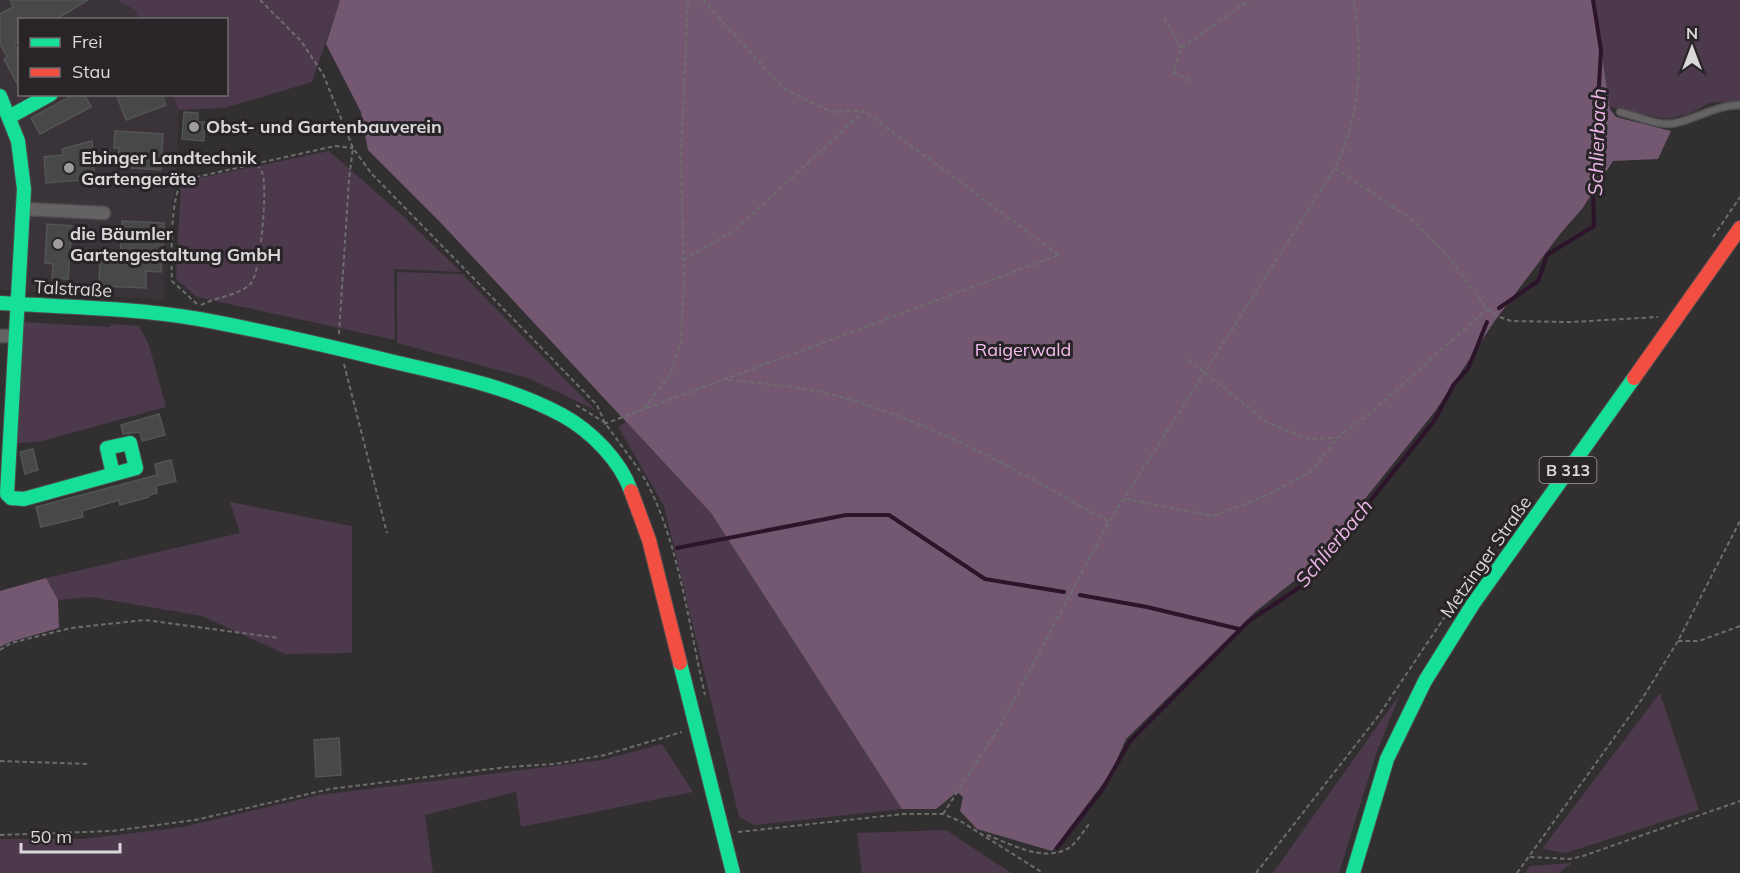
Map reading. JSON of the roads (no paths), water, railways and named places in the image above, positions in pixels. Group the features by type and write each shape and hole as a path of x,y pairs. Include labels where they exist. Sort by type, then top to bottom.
{"street":[{"path":"0,96 11,116 24,165 24,209 18,304 4,437 5,489 11,498 24,499 113,474"},
{"path":"11,116 47,96"},
{"path":"24,209 104,213"},
{"name":"Metzinger Straße","path":"1353,873 1387,759 1425,681 1473,604 1740,228"},
{"name":"Talstraße","path":"0,303 144,312 198,319 341,349 467,379 518,394 564,416 605,451 628,483 649,540 733,873"},
{"path":"0,336 15,336"}],"lane":[{"path":"1620,112 1661,123 1675,124 1724,106 1740,105"}],"waterway":[{"name":"Schlierbach","path":"1499,308 1538,281 1547,255 1594,226 1593,190 1601,50 1593,0"},
{"name":"Schlierbach","path":"1057,848 1102,790 1130,741 1249,621 1303,585 1434,421 1454,384 1468,369 1487,322"},
{"path":"677,548 846,515 889,515 985,579 1064,592"},
{"path":"1080,595 1147,607 1239,629"}],"place":[{"name":"Obst- und Gartenbauverein","path":"194,127"},
{"name":"Ebinger Landtechnik Gartengeräte","path":"69,168"},
{"name":"die Bäumler Gartengestaltung GmbH","path":"58,244"}],"park label":[{"name":"Raigerwald","path":"1023,350"}]}
